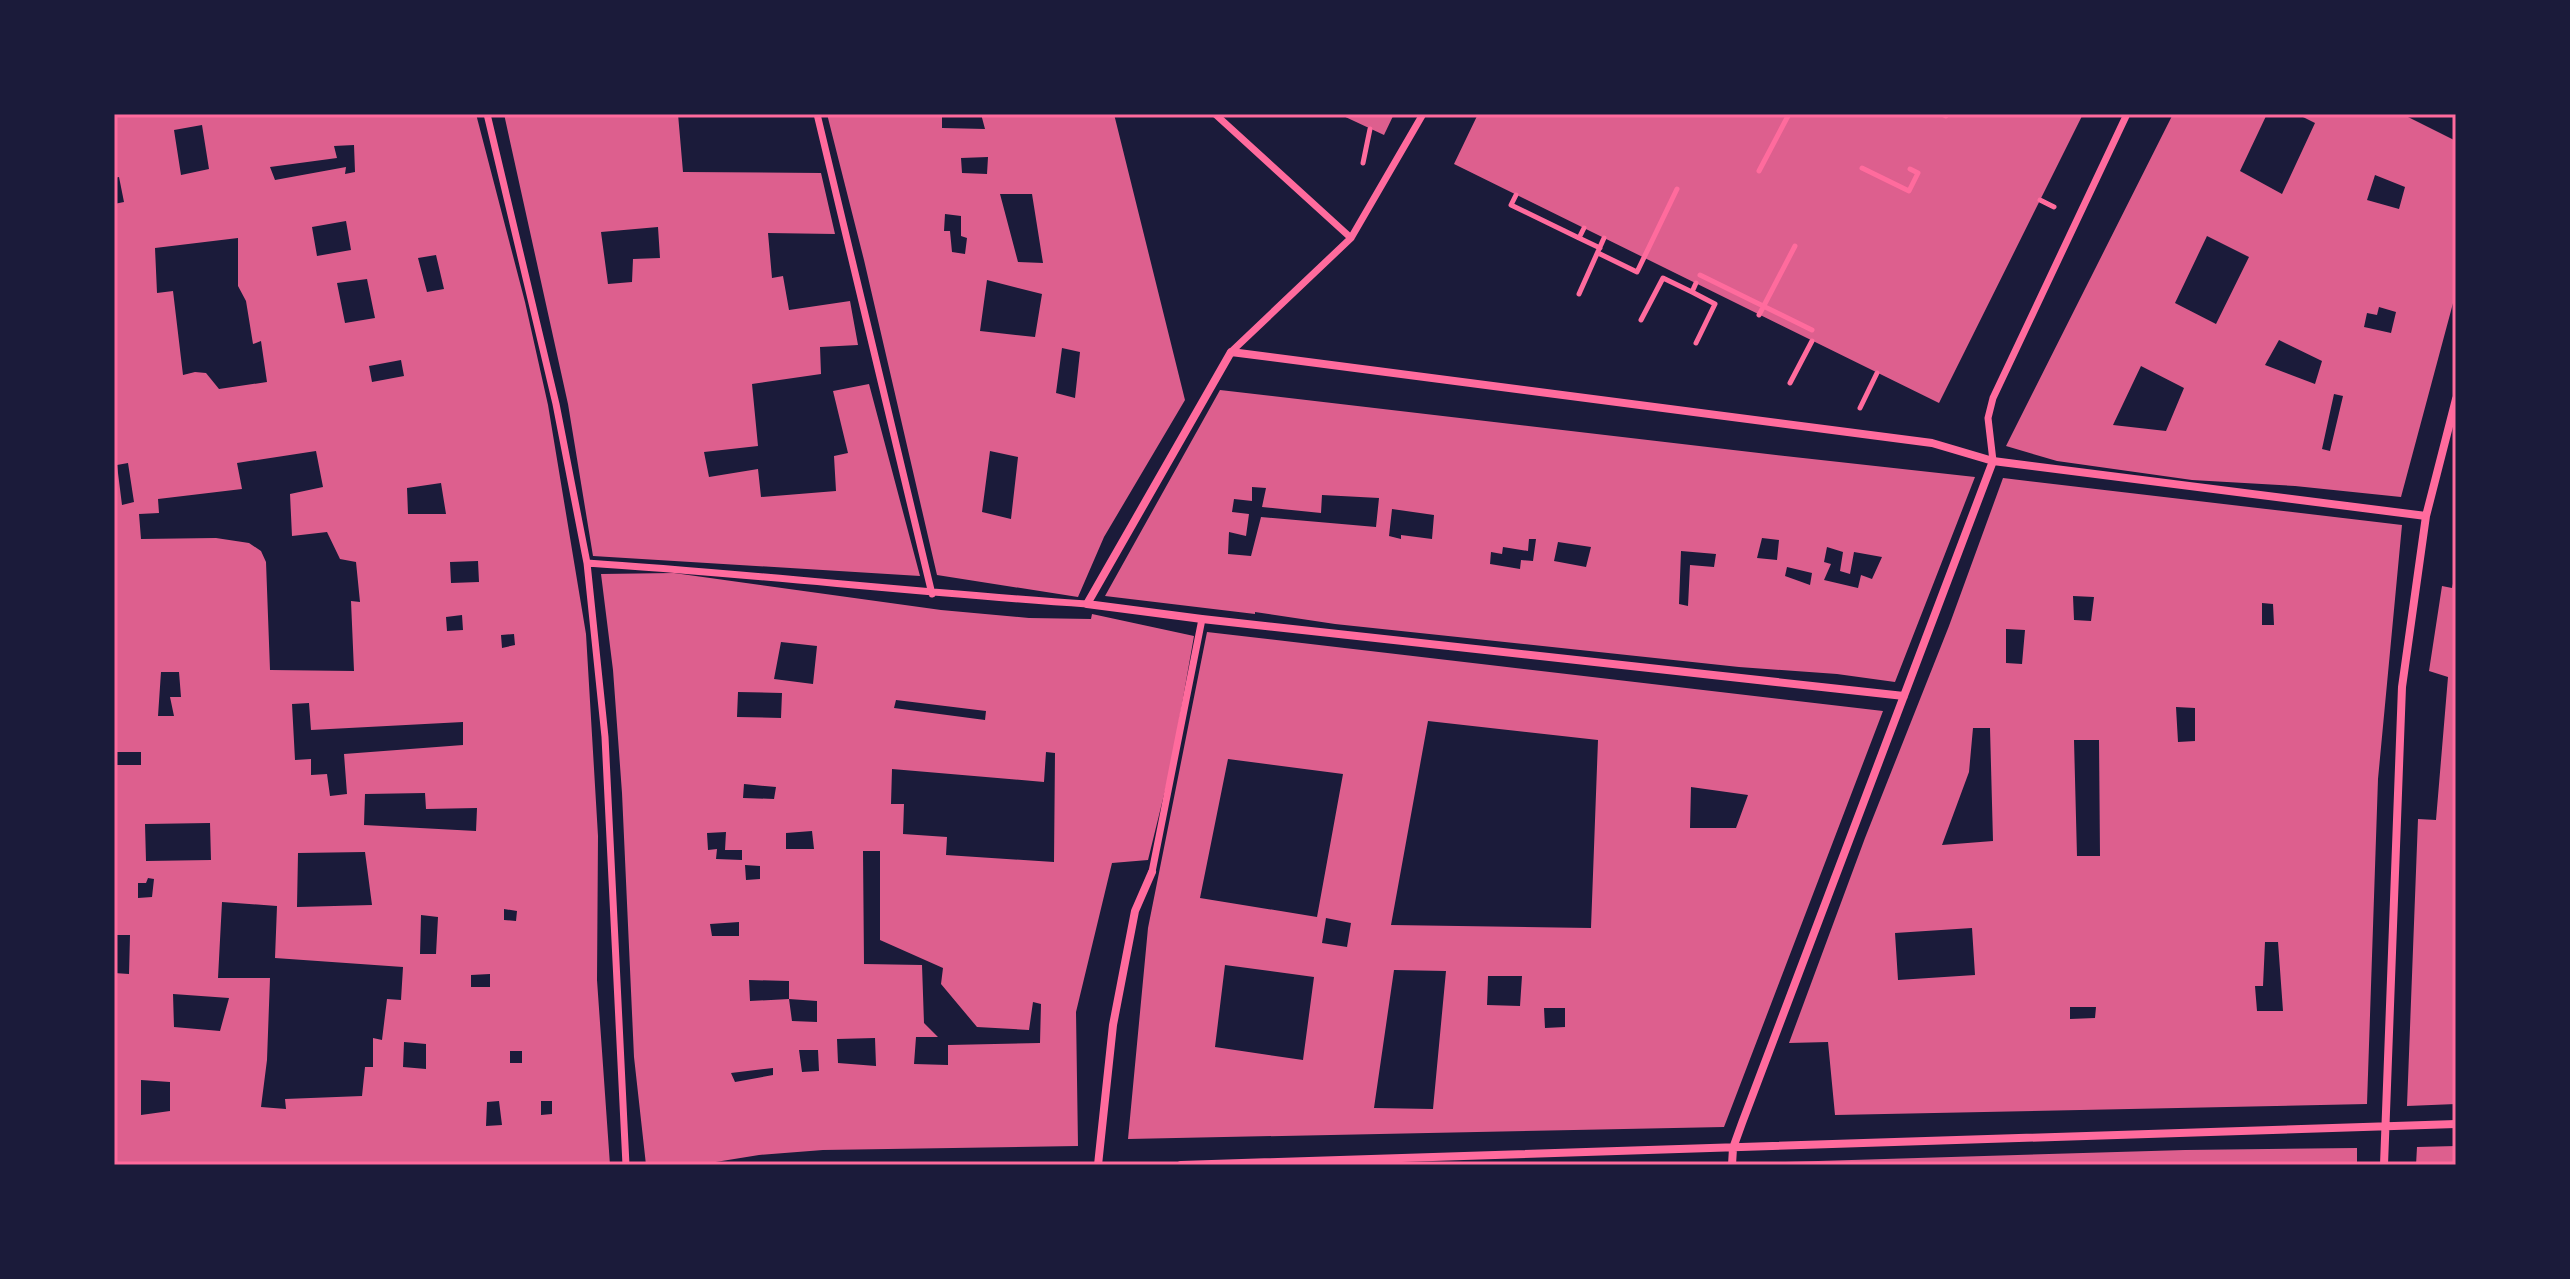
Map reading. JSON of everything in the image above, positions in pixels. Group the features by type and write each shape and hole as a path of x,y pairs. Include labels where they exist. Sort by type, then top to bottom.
{"street":[{"path":"487,114 556,404 587,563 605,737 626,1165"},
{"path":"817,114 932,594"},
{"path":"1215,114 1351,238"},
{"path":"1087,604 1231,352 1351,238 1423,114"},
{"path":"1732,1165 1733,1148 1993,461 1988,418 1993,398 2127,114"},
{"path":"1231,352 1932,443 1993,461 2426,516"},
{"path":"2384,1165 2402,687 2426,516 2456,399"},
{"path":"587,563 743,573 932,594 1087,604 1904,696"},
{"path":"1098,1165 1116,1011 1135,911 1152,872 1202,619"},
{"path":"1181,1165 2456,1124"}],"path":[{"path":"1759,171 1789,114"},
{"path":"1862,168 1909,191 1918,173 1910,169"},
{"path":"1516,195 1511,205 1579,238 1637,272 1677,189"},
{"path":"1579,238 1584,228"},
{"path":"1579,294 1604,238"},
{"path":"1759,315 1795,246"},
{"path":"1700,275 1812,330"},
{"path":"1641,320 1663,278 1715,304 1696,343"},
{"path":"1692,292 1696,283"},
{"path":"1790,383 1812,341"},
{"path":"1858,412 1877,373"}],"building":[{"path":"114,114 476,114 525,302 548,405 586,634 598,836 597,980 610,1165 114,1165 114,973 129,974 130,935 114,935 114,765 141,765 141,752 114,752 114,204 124,202 119,177 114,178","holes":["202,125 209,169 181,175 174,130","354,145 355,172 345,174 346,167 275,180 270,167 337,158 334,146","346,221 351,250 317,256 312,227","238,238 238,286 246,301 253,344 261,341 267,382 219,389 206,373 183,375 173,291 157,293 155,248","436,255 444,289 427,292 418,258","367,279 375,318 345,323 337,283","401,360 404,376 372,382 369,366","316,451 323,487 290,494 292,536 327,532 340,559 356,562 360,602 351,601 354,671 270,670 266,562 261,551 249,543 216,538 141,539 139,514 159,513 158,499 242,489 237,463","128,463 134,502 122,505 117,465","441,483 446,514 408,514 407,488","478,561 479,582 451,583 450,562","462,615 463,630 447,631 446,617","514,634 515,645 502,648 501,635","161,672 179,672 181,697 170,697 174,716 158,716","309,703 311,730 463,722 463,745 344,754 347,794 330,796 327,774 311,775 311,759 295,760 292,704","425,793 426,809 477,808 476,831 364,825 365,794","210,823 211,860 146,861 145,824","365,852 372,905 297,907 298,853","148,878 154,879 152,897 138,898 138,883 146,883","222,902 277,906 275,958 403,967 401,1000 387,999 382,1040 373,1038 373,1067 365,1067 362,1096 285,1099 286,1109 261,1107 267,1060 270,978 218,978","504,909 517,911 516,921 504,920","421,915 438,917 436,954 420,954","490,974 490,987 471,987 471,975","173,994 229,998 220,1031 174,1027","404,1042 426,1044 426,1069 403,1067","510,1051 522,1051 522,1063 510,1063","141,1080 170,1082 170,1111 141,1115","499,1101 502,1125 486,1126 487,1102","541,1101 552,1101 552,1114 541,1115"]},
{"path":"504,114 678,114 683,172 821,173 835,234 768,233 772,278 783,276 789,310 850,301 858,345 820,347 821,374 752,384 758,446 704,452 709,477 758,469 761,497 836,491 834,456 848,453 833,391 869,384 920,576 593,556 568,404","holes":["658,227 660,258 633,259 632,282 608,284 601,232"]},
{"path":"827,114 942,114 942,128 985,129 981,114 1114,114 1185,400 1104,537 1078,597 937,575","holes":["988,157 987,174 962,173 961,158","1000,194 1032,194 1043,263 1018,262","945,214 961,216 961,236 967,238 965,254 952,252 950,231 944,231","987,280 1042,294 1035,337 980,331","1062,348 1080,352 1075,398 1056,393","990,451 1018,457 1011,519 982,512"]},
{"path":"1339,114 1394,114 1384,135"},
{"path":"1478,114 2083,114 1939,403 1454,164"},
{"path":"2173,114 2267,114 2240,171 2282,194 2315,123 2297,114 2402,114 2456,141 2456,292 2401,497 2192,480 2057,461 2006,446","holes":["2375,175 2405,187 2399,209 2367,200","2207,236 2249,257 2216,324 2175,303","2379,307 2396,312 2391,333 2364,327 2367,313 2377,315","2279,340 2322,361 2315,384 2265,365","2141,366 2184,388 2166,431 2113,425","2334,394 2343,396 2330,451 2322,449"]},
{"path":"1220,390 1975,477 1895,682 1335,624 1105,596","holes":["1252,487 1266,488 1262,507 1321,513 1322,495 1379,498 1376,527 1261,517 1251,556 1228,554 1229,532 1246,536 1249,514 1232,512 1234,499 1252,501","1392,509 1434,515 1432,539 1401,535 1401,539 1389,536","1762,538 1779,540 1777,560 1757,558","1529,539 1536,539 1533,561 1521,560 1520,569 1490,564 1491,552 1502,554 1503,547 1528,551","1558,542 1591,547 1586,567 1554,561","1827,547 1843,552 1840,571 1850,574 1854,552 1882,557 1872,579 1861,575 1858,588 1824,580 1831,564 1824,562","1681,551 1716,554 1714,567 1690,565 1688,606 1679,604","1787,567 1812,573 1810,585 1785,576"]},
{"path":"2003,478 2402,525 2378,779 2367,1104 1835,1115 1828,1042 1789,1043 1865,838 1949,626","holes":["2073,596 2094,597 2091,621 2074,620","2262,603 2273,604 2274,625 2262,625","2006,629 2025,630 2022,664 2006,663","2176,707 2195,708 2195,741 2178,742","1973,728 1990,728 1993,841 1942,845 1969,772","2074,740 2099,740 2100,856 2077,856","1972,928 1975,975 1898,980 1895,933","2265,942 2278,942 2283,1011 2257,1011 2255,986 2263,986","2070,1007 2096,1007 2095,1018 2070,1019"]},
{"path":"674,573 941,610 1029,618 1091,619 1092,614 1194,636 1171,766 1148,860 1112,863 1076,1012 1078,1146 823,1150 759,1155 697,1165 646,1165 634,1057 613,670 601,574","holes":["781,642 817,646 813,684 774,679","738,692 782,693 781,718 737,717","896,700 986,711 985,720 894,708","1046,752 1055,753 1054,862 946,855 947,837 903,834 904,804 891,804 892,769 1044,782","744,784 776,787 774,799 743,798","812,831 814,849 786,849 786,833","726,832 725,850 742,850 742,860 716,859 717,849 708,850 707,833","863,851 880,851 880,940 943,968 941,984 977,1027 1029,1030 1033,1002 1041,1004 1040,1043 948,1045 948,1065 914,1064 916,1037 938,1037 924,1023 922,965 864,964","745,865 760,866 760,879 746,880","739,922 739,936 712,936 710,924","749,980 789,981 789,999 750,1001","789,999 817,1001 817,1022 792,1021","875,1038 876,1066 838,1063 837,1039","799,1050 818,1050 819,1071 802,1072","773,1068 773,1075 735,1082 731,1073"]},
{"path":"2455,575 2456,1104 2407,1106 2418,819 2436,820 2448,677 2429,671 2442,586 2452,588"},
{"path":"1207,632 1883,711 1724,1127 1128,1139 1148,928","holes":["1428,721 1598,740 1591,928 1391,925","1228,759 1343,774 1317,917 1200,898","1691,787 1748,795 1736,828 1690,828","1326,918 1351,923 1347,947 1322,943","1225,965 1314,977 1303,1060 1215,1047","1394,970 1446,971 1433,1109 1374,1108","1488,976 1522,976 1520,1006 1487,1005","1544,1008 1565,1008 1565,1027 1545,1028"]},
{"path":"2456,1146 2456,1165 2416,1165 2417,1147"},
{"path":"2357,1148 2357,1165 1785,1165 1785,1162 2185,1150"}]}
